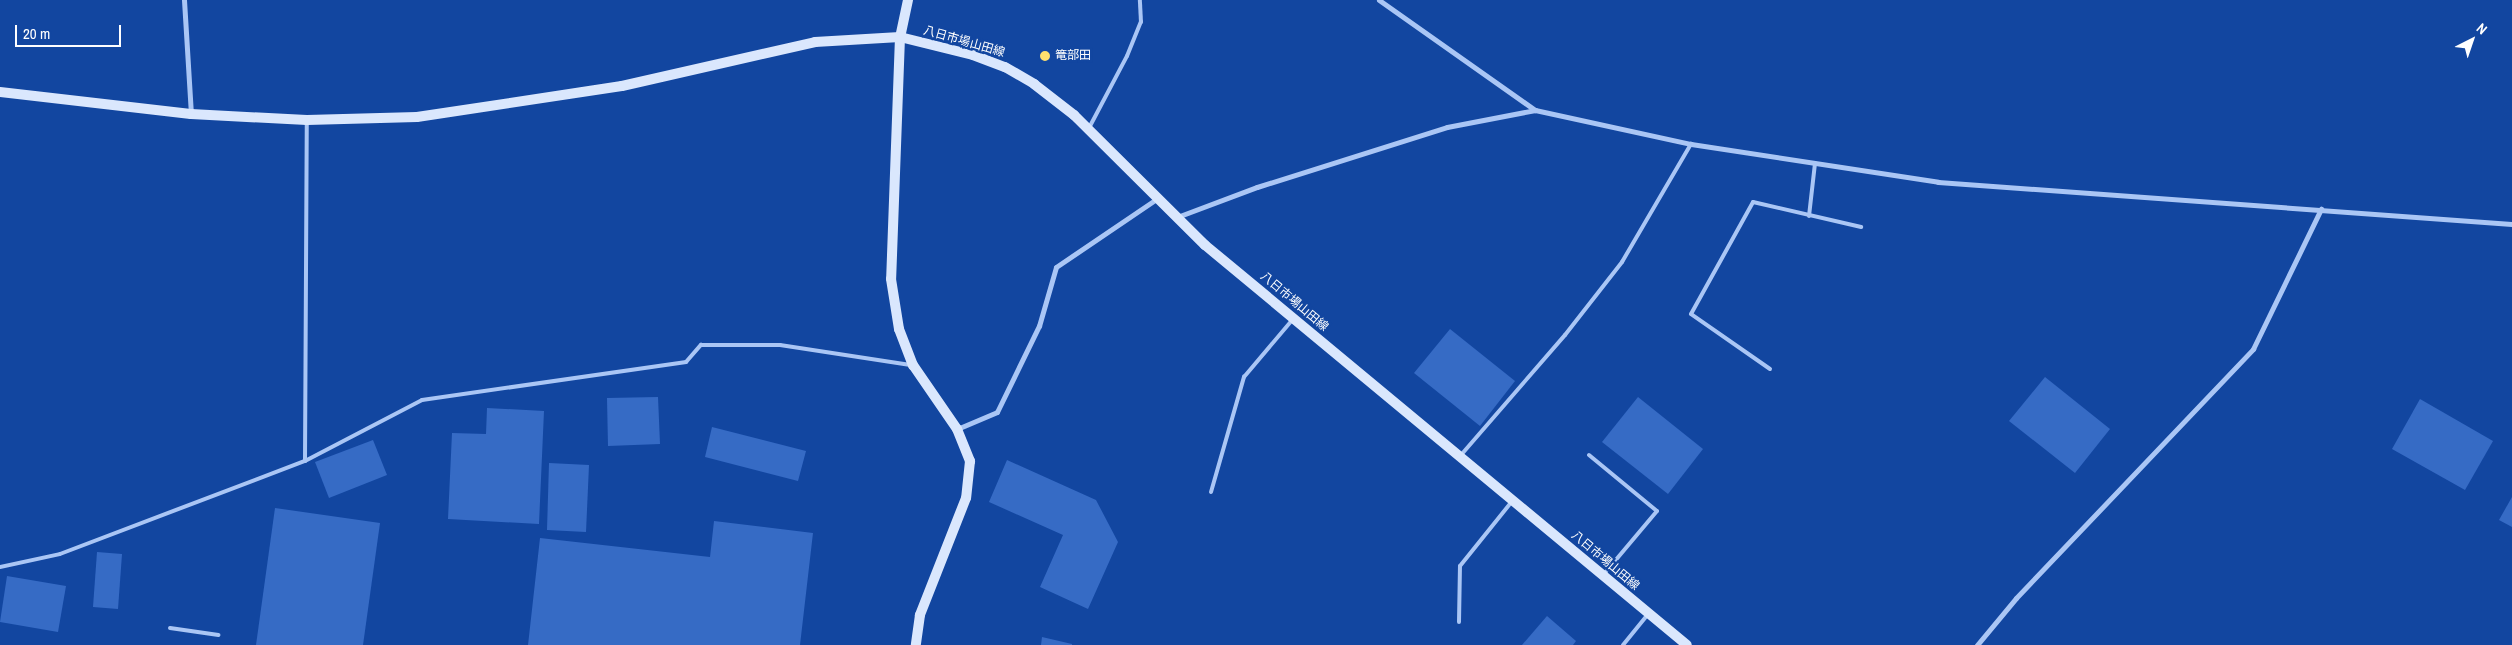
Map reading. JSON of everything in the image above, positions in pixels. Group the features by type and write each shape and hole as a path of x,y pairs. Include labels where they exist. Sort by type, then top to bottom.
{"street":[{"path":"184,0 191,114"},
{"path":"908,0 900,37 891,279 899,329 913,365 957,430 970,461 966,498 920,616 916,645"},
{"path":"1378,0 1535,110 1690,144 1938,182 2154,200 2321,209 2512,224"},
{"name":"八日市場山田線","path":"0,92 191,114 307,120 416,117 622,86 815,42 900,37 1005,67 1034,84 1089,129 1177,217 1294,318 1686,645"},
{"path":"1177,217 1257,187 1448,127 1535,110"},
{"path":"957,430 997,412 1039,326 1056,267 1159,198"},
{"path":"1977,645 2016,598 2253,349 2321,209"}],"lane":[{"path":"1089,129 1127,56 1142,22 1140,0"},
{"path":"306,461 307,120"},
{"path":"1459,456 1565,335 1622,262 1690,144"},
{"path":"1809,216 1815,164"},
{"path":"1770,369 1691,314 1753,202 1861,228"},
{"path":"1211,492 1244,377 1294,318"},
{"path":"0,567 60,554 306,461 422,400 686,362 701,345 780,345 913,365"},
{"path":"1589,455 1657,511 1603,575"},
{"path":"1459,622 1460,566 1513,500"},
{"path":"1623,645 1648,613"},
{"path":"170,628 218,635"}],"building":[{"path":"1450,329 1515,381 1480,426 1414,373"},
{"path":"2045,377 2110,429 2075,473 2009,421"},
{"path":"658,397 660,444 608,446 607,398"},
{"path":"1638,397 1703,449 1668,494 1602,442"},
{"path":"2420,399 2493,441 2465,490 2392,449"},
{"path":"487,408 544,411 539,524 448,519 452,433 486,434"},
{"path":"712,427 806,451 798,481 705,457"},
{"path":"373,440 387,475 329,498 315,462"},
{"path":"1007,460 1096,500 1118,542 1088,609 1040,587 1063,535 989,502"},
{"path":"549,463 589,465 586,532 547,530"},
{"path":"2512,497 2512,527 2499,520"},
{"path":"275,508 380,523 363,645 256,645"},
{"path":"714,521 813,533 800,645 528,645 540,538 710,557"},
{"path":"97,552 122,554 118,609 93,607"},
{"path":"7,576 66,586 58,632 0,622"},
{"path":"1547,616 1576,641 1573,645 1522,645"},
{"path":"1042,637 1072,644 1072,645 1041,645"}],"place":[{"name":"篭部田","path":"1045,56"}]}
